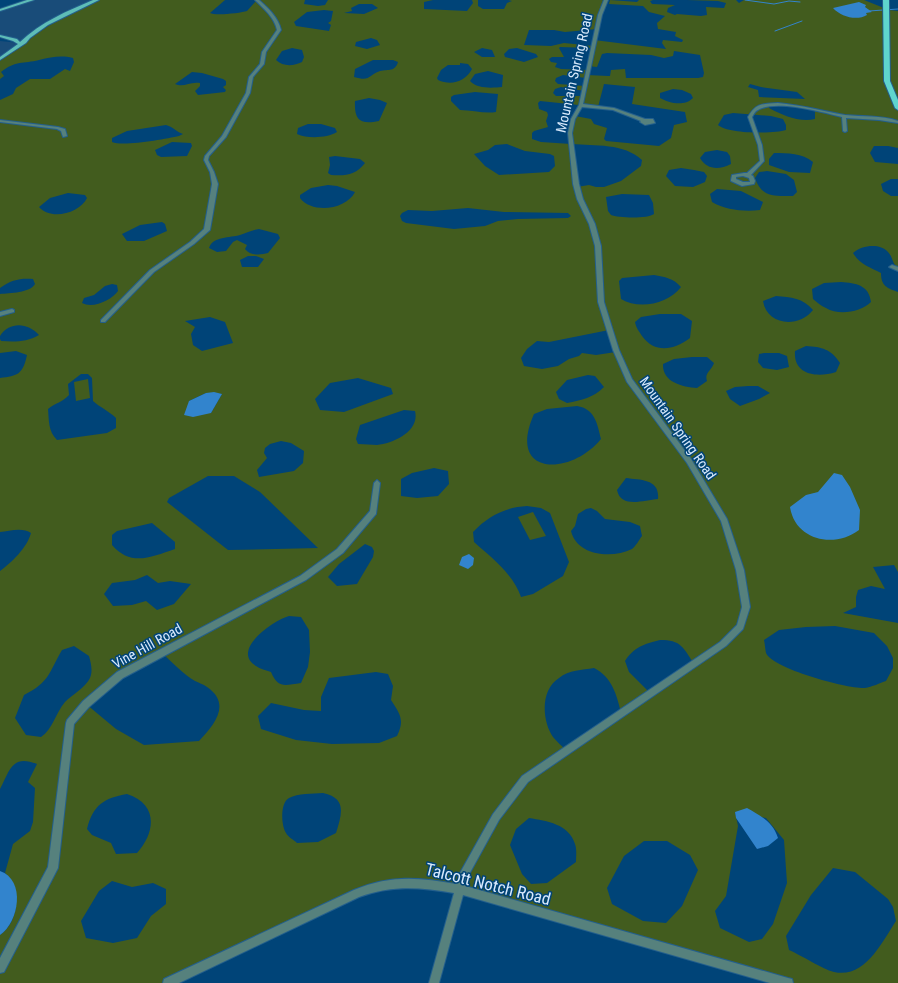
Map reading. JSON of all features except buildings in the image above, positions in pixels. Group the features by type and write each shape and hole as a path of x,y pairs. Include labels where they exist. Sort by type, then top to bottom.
{"highway":[{"path":"886,0 887,81 898,108"}],"main road":[{"path":"2,9 26,0"},
{"path":"2,9 32,0"},
{"path":"0,58 20,44 34,37 64,15 97,0"},
{"path":"0,36 14,40 20,44"},
{"path":"0,41 20,44"}],"street":[{"path":"103,321 152,271 192,243 208,227 215,184 212,172 206,160 207,156 224,136 234,119 248,93 250,77 262,64 264,52 279,30 278,25 270,12 259,4 257,0"},
{"name":"Mountain Spring Road","path":"434,983 463,876 496,816 525,779 723,644 740,627 746,607 740,570 724,521 689,461 628,380 616,350 601,302 598,246 592,224 580,199 576,184 570,133 573,120 581,105 600,15 606,0"},
{"path":"581,105 618,110 644,120"},
{"path":"748,175 759,166 763,156 751,121 750,114 755,108 770,105 805,106 844,116 898,122"},
{"path":"844,116 846,131"},
{"path":"0,121 58,128 63,130 65,136"},
{"path":"0,314 12,311"},
{"name":"Vine Hill Road","path":"0,968 53,868 70,723 86,704 120,675 303,578 340,551 373,512 377,483"},
{"name":"Talcott Notch Road","path":"168,983 370,888 398,882 413,882 459,890 788,983"}],"shaded area":[{"path":"32,0 97,0 58,18 0,59 0,41 20,43 0,36 0,10"},
{"path":"859,2 866,5 865,7 872,12 866,13 867,15 863,17 854,18 840,14 833,8"},
{"path":"214,392 222,394 211,413 193,417 184,415 189,401 206,393"},
{"path":"834,473 842,475 850,487 860,510 859,530 849,536 828,540 807,534 799,527 793,518 790,507 806,495 818,492"},
{"path":"469,554 474,558 473,565 468,569 459,565 462,557"},
{"path":"747,808 766,820 776,832 778,838 768,846 757,849 736,818 735,812"},
{"path":"0,871 8,876 14,883 17,902 12,921 7,929 0,935"}],"green space":[{"path":"97,0 225,0 210,13 217,14 247,11 257,0 305,0 304,4 318,6 325,5 328,0 433,0 424,2 424,9 467,11 473,3 472,0 478,0 478,6 483,9 504,9 507,3 512,1 508,0 602,0 605,1 597,29 565,32 554,30 529,30 524,45 551,46 564,43 593,46 594,40 666,49 662,43 663,40 682,42 683,40 675,36 676,32 658,29 657,23 665,16 649,12 643,6 609,4 610,0 637,2 639,0 653,0 650,1 652,4 675,5 668,8 667,12 675,15 701,16 707,15 706,7 724,8 726,3 718,1 687,0 736,0 739,3 744,0 864,0 889,10 898,11 898,148 874,146 870,153 875,162 898,164 898,179 891,179 881,184 883,191 891,196 898,196 898,268 888,252 880,247 871,246 861,248 853,253 862,263 881,273 882,281 885,286 898,292 898,572 894,565 873,567 885,589 871,586 858,590 856,607 843,613 898,623 898,983 788,983 459,889 382,885 168,983 0,983 0,935 11,922 16,905 14,888 5,873 13,844 30,831 33,822 35,788 28,782 37,764 29,761 17,763 10,770 0,789 0,571 22,550 31,533 24,530 0,532 0,378 19,373 24,366 27,355 16,351 0,353 0,339 1,341 21,341 39,335 30,328 19,325 9,328 0,336 0,294 24,291 35,284 33,279 20,279 12,281 0,288 0,100 13,94 16,88 30,79 50,79 65,69 70,71 74,62 73,58 69,57 52,57 20,63 6,68 1,72 4,76 0,79 0,59 64,15","holes":["359,4 372,4 378,8 364,14 344,13 352,11 351,8","324,10 333,11 331,21 328,23 331,25 329,31 296,26 294,22 307,12","371,38 377,40 380,45 367,49 355,46 356,42","560,47 591,48 588,66 597,67 602,54 651,55 664,58 673,56 674,51 700,55 704,73 703,77 698,78 626,78 625,69 611,70 610,76 587,75 588,70 561,69 555,67 557,63 551,62 549,59 552,57 564,57 559,48","292,48 302,50 304,57 302,62 292,65 285,65 276,60 282,51","482,48 492,50 495,57 482,57 474,52","517,48 536,54 538,57 524,62 505,57 504,54 509,49","373,60 393,60 398,62 393,69 380,71 364,79 354,77 355,69","460,63 468,64 472,69 466,77 457,82 448,83 438,80 437,78 441,70 448,65 460,65","488,71 503,75 502,87 485,87 473,84 470,81 475,74","192,72 202,73 226,81 226,85 223,87 226,90 225,92 198,95 195,91 200,86 200,83 181,85 175,84","563,75 586,78 585,86 558,84 555,81 556,78","604,84 635,87 632,104 685,112 687,122 674,125 671,138 659,146 606,141 604,139 607,128 594,124 591,119 575,116 570,133 571,144 541,142 532,139 532,133 534,131 548,127 546,121 548,115 547,112 539,109 538,103 540,101 598,107","750,84 797,92 805,99 759,97 758,90 748,87","561,87 584,91 583,96 556,96 553,93 555,89","673,89 682,90 691,94 693,98 689,101 676,103 660,98 660,93","475,92 498,94 496,112 487,113 460,110 451,101 451,97 454,95","369,98 387,103 379,121 367,122 360,120 357,117 355,101","770,105 811,107 815,111 815,119 803,120 791,118 769,108","733,113 771,116 783,119 786,125 786,130 740,132 723,128 718,125 724,115","308,124 321,124 335,128 337,132 328,136 312,137 297,134 298,128","166,125 183,134 155,141 125,144 112,142 112,138 127,131","172,142 191,143 192,146 187,156 161,157 157,155 155,150","507,144 525,151 550,154 554,156 555,166 549,172 499,175 485,166 474,154 488,150 495,145","572,144 600,145 618,148 627,151 642,160 641,166 621,181 604,187 589,185 577,187","717,150 727,152 730,156 731,164 718,168 710,167 700,158 705,152","774,153 790,153 800,155 813,162 810,173 789,172 769,165 769,159","335,156 360,159 365,163 358,170 350,174 331,175 328,173 330,165 329,157","681,168 704,172 707,176 705,182 693,187 675,186 666,176 669,170","767,171 786,174 794,180 797,192 793,196 774,196 765,192 758,185 755,178 759,172","328,185 337,186 355,192 351,198 337,206 329,208 312,206 305,203 300,198 300,195 311,188","717,189 741,191 763,202 760,210 735,210 712,202 710,194","68,193 85,195 87,198 78,208 65,213 51,214 39,207 50,198","622,194 649,195 653,203 654,214 646,217 620,217 611,215 608,211 606,197","468,208 504,212 568,213 571,216 568,218 498,221 485,226 454,229 406,223 402,221 400,216 408,210 432,211","162,222 165,224 167,231 144,241 127,241 122,234 140,225","259,229 278,234 280,238 268,253 262,254 250,253 245,249 247,245 237,240 233,242 226,251 217,252 209,248 211,244 218,239 240,235","248,256 256,256 264,259 258,267 242,267 240,260","654,275 672,280 681,287 669,298 653,304 636,304 621,299 619,281 622,278","841,282 857,284 865,288 870,296 871,302 862,308 850,312 837,312 822,306 813,299 812,289 824,283","112,284 117,285 118,291 111,298 102,303 86,305 82,303 84,298 94,295 105,286","776,296 792,298 805,303 813,310 807,316 792,322 777,320 766,309 763,301","660,314 681,314 692,321 690,338 678,345 659,348 647,342 642,336 635,322 641,317","210,317 225,322 233,343 202,351 193,345 191,334 195,327 185,321","609,330 616,352 596,355 582,353 579,356 569,359 558,366 542,369 524,366 521,358 527,349 537,341 549,342","806,346 826,350 837,358 840,363 836,372 821,375 808,373 802,370 795,359 795,351","779,353 787,356 789,367 777,370 763,368 758,362 759,354","707,357 714,363 707,374 707,381 697,388 679,385 669,379 666,375 663,364 674,359","81,374 88,374 92,378 93,401 116,418 116,428 107,433 57,440 50,429 48,409 69,395 68,384","588,375 595,376 604,387 600,391 582,400 567,403 559,399 556,392 567,380","358,378 391,388 393,394 344,412 320,410 315,399 330,383","758,386 770,393 740,406 730,399 726,391 735,387","206,393 222,394 211,413 189,401","577,406 588,410 596,422 601,439 588,451 574,460 559,464 546,464 535,459 528,450 528,435 534,414 547,409","404,410 415,411 416,418 410,430 398,439 377,445 358,444 356,439 360,425","281,441 291,443 304,451 303,463 294,471 259,477 257,470 267,458 264,453 265,448 270,444","434,468 448,471 449,484 438,496 417,498 401,496 401,479 412,473","208,476 234,476 260,492 318,548 228,550 167,502 169,498","626,478 643,480 653,484 656,488 658,492 658,499 640,502 623,500 619,496 617,490","527,506 541,508 550,513 569,562 563,576 533,594 521,597 518,589 508,574 474,542 473,532 491,517 505,510","591,508 597,511 605,519 630,522 640,526 642,536 632,549 624,552 615,554 596,553 580,546 571,531 575,526 578,514 586,509","152,523 175,542 175,549 150,557 134,558 119,552 112,545 112,535 117,531","365,544 372,547 374,551 373,557 357,584 337,586 328,577 339,564","147,575 158,583 170,581 191,584 174,604 157,610 146,601 132,605 113,606 104,594 112,583 135,580","289,616 301,617 309,630 310,652 308,667 301,683 283,685 276,681 271,672 256,666 249,659 248,652 251,644 257,636 274,623","835,626 874,633 887,646 893,658 893,668 886,681 865,688 856,687 828,682 796,671 782,665 766,653 764,640 779,630","660,640 673,641 684,649 694,664 651,694 629,672 625,661 636,649","74,646 89,656 92,670 88,681 65,702 45,734 41,737 26,735 15,718 24,695 39,686 48,676 62,650","162,653 186,675 207,687 218,700 219,707 215,721 199,741 144,745 116,729 86,704 120,675","594,668 605,676 613,687 621,713 566,750 553,737 549,730 545,714 545,706 548,690 553,683 563,675","376,672 388,674 393,686 391,700 399,713 401,726 397,736 379,743 332,744 296,740 261,729 258,716 271,703 304,710 321,711 321,697 329,678","323,793 331,795 336,799 341,808 336,833 318,842 297,843 288,836 284,829 282,820 284,804 289,798 297,795","127,794 144,804 151,819 150,828 148,836 137,853 116,854 111,843 92,835 87,829 89,821 96,808 112,798","735,812 766,818 784,840 787,883 773,924 762,939 749,942 720,928 715,911 726,896 738,826","529,818 550,822 563,828 572,837 575,844 576,862 547,883 531,884 522,874 510,845 516,829","644,841 667,841 690,855 698,870 682,906 666,923 643,921 612,904 607,888 624,856","833,868 855,872 888,899 893,907 896,921 871,957 855,970 845,973 834,972 789,950 786,936 811,895","112,881 132,887 153,883 166,889 166,904 151,916 137,938 113,943 86,938 81,921 99,891"]},
{"path":"88,379 90,398 76,401 74,382"},
{"path":"533,512 546,536 530,540 518,517"}],"waterway":[{"path":"745,0 774,4 789,1 800,2"},
{"path":"869,11 898,9"},
{"path":"775,31 802,21"}]}
